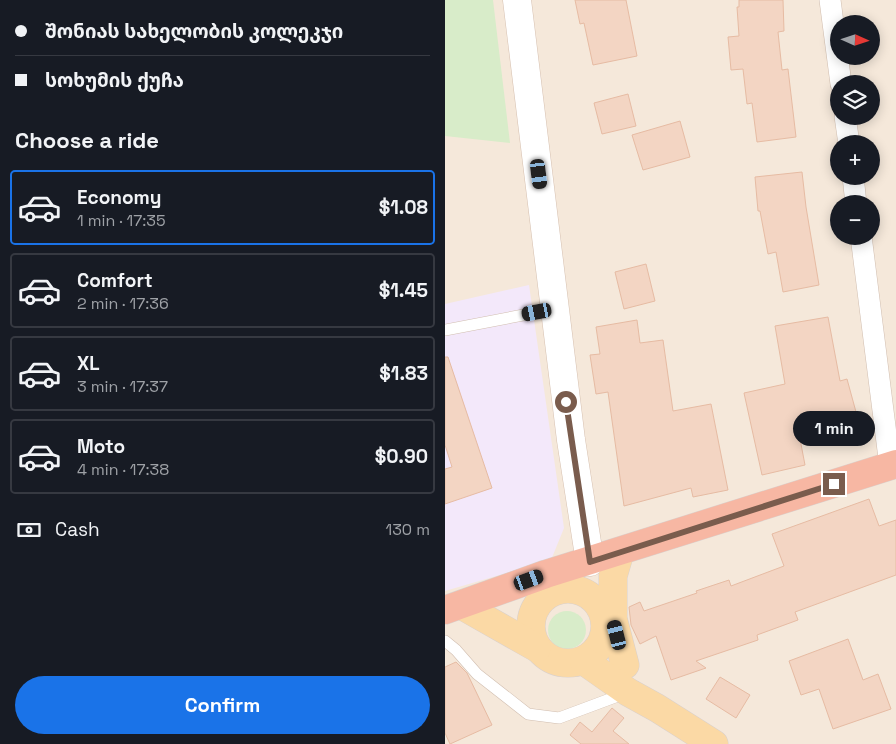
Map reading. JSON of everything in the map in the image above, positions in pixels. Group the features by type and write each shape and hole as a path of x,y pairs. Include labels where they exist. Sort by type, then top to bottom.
{"highway":[{"path":"453,607 546,574 590,562 893,465"}],"main road":[{"path":"620,552 613,576 613,619 625,665"},
{"path":"453,607 537,648 550,660 567,664 584,661 596,652 604,638 603,616 590,562"},
{"path":"537,648 531,634 531,619 546,574"},
{"path":"537,605 548,594 562,589 577,590 591,596 603,616 625,665 657,708"},
{"path":"584,661 628,692 714,744"}],"street":[{"path":"517,0 571,440 590,562"},
{"path":"830,0 840,75"},
{"path":"862,245 893,465"}],"lane":[{"path":"445,330 555,309"},
{"path":"445,641 456,650 477,674 528,714 559,718 628,692"}],"shaded area":[{"path":"445,0 896,0 896,744 445,744"},
{"path":"529,285 564,528 551,560 445,591 445,304"}],"green space":[{"path":"445,0 493,0 510,143 445,136"},
{"path":"567,611 574,612 580,617 585,623 585,637 580,643 574,648 567,649 560,648 554,643 549,637 548,630 549,623 554,617 560,612"}],"building":[{"path":"575,0 626,0 637,56 593,65 584,23 580,24"},
{"path":"739,0 783,0 784,31 778,32 782,70 788,69 796,137 757,142 752,103 747,104 743,69 731,70 728,37 739,36 737,7 739,7"},
{"path":"628,94 636,126 602,134 594,103"},
{"path":"680,121 690,157 643,170 632,135"},
{"path":"802,172 819,285 783,292 776,252 768,254 760,211 758,211 755,177"},
{"path":"646,264 655,301 624,309 615,272"},
{"path":"828,317 840,381 847,379 859,423 800,439 805,465 762,475 744,393 785,384 775,326"},
{"path":"637,320 640,343 663,340 673,411 711,404 728,490 693,497 691,488 624,506 608,392 596,394 590,355 600,354 596,327"},
{"path":"445,357 448,357 492,488 445,504 445,469 452,467 445,445"},
{"path":"869,499 879,526 896,520 896,575 795,612 798,620 757,635 758,640 696,661 706,668 671,680 656,636 640,644 631,625 629,607 640,602 644,611 729,580 731,586 784,566 772,534"},
{"path":"848,639 863,680 878,674 891,709 833,729 819,689 801,695 789,661"},
{"path":"456,662 467,673 492,725 450,744 445,733 445,667"},
{"path":"720,677 750,695 736,718 706,699"},
{"path":"612,708 624,718 613,731 629,744 581,744 570,735 580,722 592,732"}],"route":[{"path":"566,402 590,562 834,484"}]}
